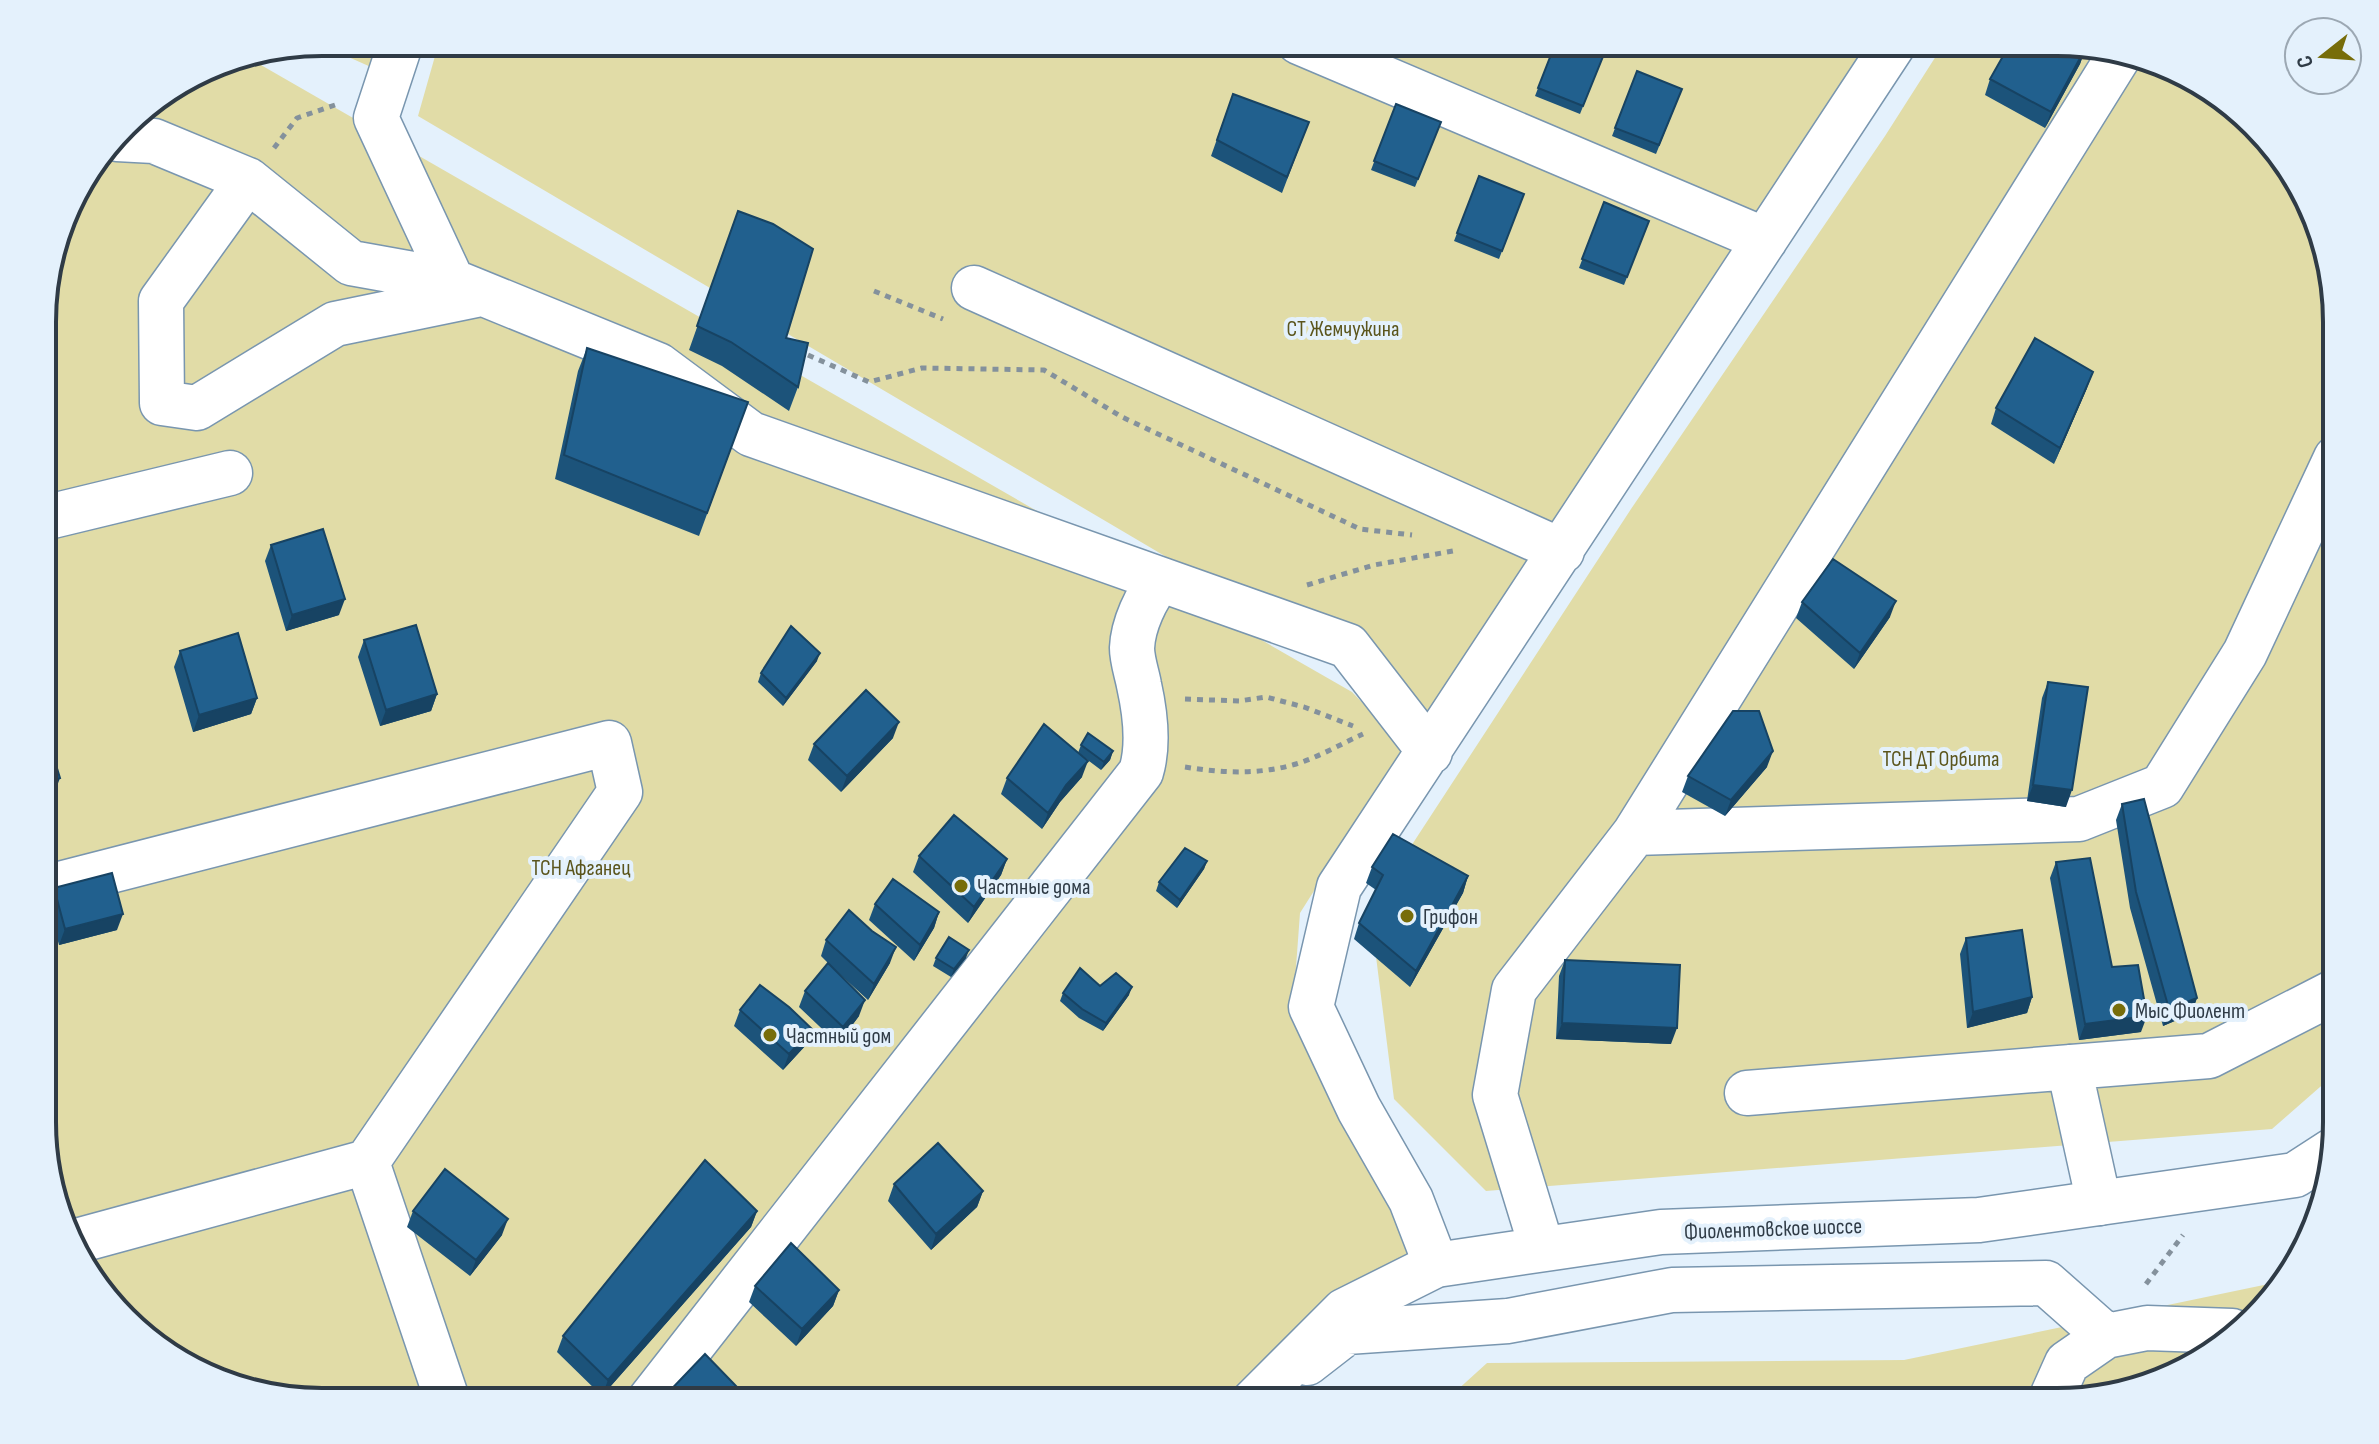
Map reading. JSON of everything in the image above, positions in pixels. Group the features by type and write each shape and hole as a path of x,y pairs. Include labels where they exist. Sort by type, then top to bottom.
{"street":[{"path":"1333,56 1765,240"},
{"path":"1436,1265 1411,1200 1359,1109 1311,1007 1339,887 1886,56"},
{"path":"396,57 376,118 466,288"},
{"path":"1540,1242 1495,1095 1514,990 1635,833 2115,63"},
{"path":"129,140 154,141 248,180 351,263 466,288 658,365 751,434 1348,646 1430,752"},
{"path":"248,180 161,301 162,403 197,408 335,324 466,288"},
{"path":"974,288 1562,551"},
{"path":"56,515 230,473"},
{"path":"1635,833 2079,819 2162,786 2245,653 2322,488"},
{"path":"659,1388 1141,772 1145,757 1142,698 1132,649 1143,609 1151,591 1161,580"},
{"path":"56,885 609,743 620,792 367,1162 83,1239"},
{"path":"1747,1093 2209,1056 2322,998"},
{"path":"2069,1067 2099,1203"},
{"name":"Фиолентовское шоссе","path":"1270,1387 1344,1311 1436,1265 1661,1232 1979,1220 2295,1175 2320,1159"},
{"path":"367,1162 443,1388"},
{"path":"1275,1387 1347,1332 1508,1321 1672,1290 2046,1283 2106,1336"},
{"path":"2056,1387 2067,1363 2106,1336 2147,1328 2221,1331"}],"path":[{"path":"248,180 297,118 352,98 376,118"},
{"path":"808,355 869,382 922,368 1044,370 1122,417 1360,529 1421,536"},
{"path":"1252,613 1259,599 1374,565 1458,547 1446,542"},
{"path":"1142,698 1166,697 1210,702 1266,697 1304,707 1368,732 1296,764 1256,772 1212,772 1145,757"},
{"path":"2106,1336 2193,1223"}],"green space":[{"name":"СТ Жемчужина","path":"1864,56 1433,714 418,116 435,57"},
{"name":"ТСН ДТ Орбита","path":"1936,56 2091,58 2159,76 2205,101 2257,147 2296,205 2318,270 2322,305 2322,1085 2272,1129 1486,1191 1394,1099 1370,909 1631,509"},
{"path":"348,57 417,57 409,84"},
{"name":"ТСН Афганец","path":"259,64 1352,692 1405,747 1300,913 1292,1021 1416,1257 1306,1387 322,1388 288,1386 220,1368 160,1333 111,1284 83,1239 61,1174 56,1122 58,288 76,220 101,174 122,147 174,101 220,76"},
{"path":"2267,1284 2232,1322 2205,1343 2174,1361 2109,1383 2074,1387 1460,1387 1487,1363 1904,1360"}],"building":[{"path":"1550,56 1603,56 1583,106 1538,88"},
{"path":"2003,56 2080,57 2051,112 1990,79"},
{"path":"1637,71 1682,89 1659,145 1615,128"},
{"path":"1233,94 1309,122 1287,177 1217,140"},
{"path":"1396,104 1441,122 1418,179 1374,161"},
{"path":"1479,176 1524,194 1502,251 1457,233"},
{"path":"1604,202 1649,221 1627,277 1582,259"},
{"path":"738,211 773,224 813,249 786,338 808,343 798,387 731,342 697,326"},
{"path":"2035,338 2093,372 2060,448 1996,408"},
{"path":"587,348 748,402 707,513 564,455"},
{"path":"323,529 345,599 292,615 271,545"},
{"path":"1833,559 1896,601 1860,653 1802,602"},
{"path":"416,625 437,694 386,710 364,640"},
{"path":"791,626 820,653 786,698 761,673"},
{"path":"238,633 257,698 199,715 180,651"},
{"path":"2048,682 2088,687 2072,790 2033,785"},
{"path":"866,690 899,722 847,776 814,744"},
{"path":"1733,711 1759,711 1773,751 1731,800 1688,776"},
{"path":"1044,724 1088,761 1066,785 1048,813 1007,778"},
{"path":"1088,733 1113,751 1104,762 1081,745"},
{"path":"2144,799 2197,998 2169,1009 2136,892 2122,804"},
{"name":"Частные дома","path":"954,815 1007,859 974,907 919,856"},
{"name":"Грифон","path":"1393,834 1468,876 1416,971 1359,923 1383,875 1372,867"},
{"path":"1185,848 1207,861 1180,900 1159,882"},
{"path":"2090,858 2112,967 2138,965 2147,1016 2085,1024 2056,862"},
{"path":"112,873 123,914 65,929 56,887"},
{"path":"893,879 939,912 920,945 875,904"},
{"path":"849,910 896,947 874,984 826,940"},
{"path":"2022,930 2032,997 1973,1012 1966,938"},
{"path":"949,937 969,950 954,969 936,958"},
{"path":"1565,960 1680,965 1677,1028 1562,1023"},
{"path":"828,963 865,1000 843,1027 805,991"},
{"path":"1080,968 1100,986 1116,973 1132,987 1106,1023 1063,993"},
{"path":"760,985 812,1029 789,1054 740,1010"},
{"path":"938,1143 983,1191 936,1234 894,1184"},
{"path":"705,1160 757,1211 608,1380 563,1336"},
{"path":"445,1169 508,1219 476,1260 413,1211"},
{"path":"791,1243 839,1290 802,1329 755,1286"},
{"path":"705,1354 738,1388 673,1388"}],"place":[{"name":"Частные дома","path":"961,886"},
{"name":"Грифон","path":"1407,916"},
{"name":"Мыс Фиолент","path":"2119,1010"},
{"name":"Частный дом","path":"770,1035"}]}
